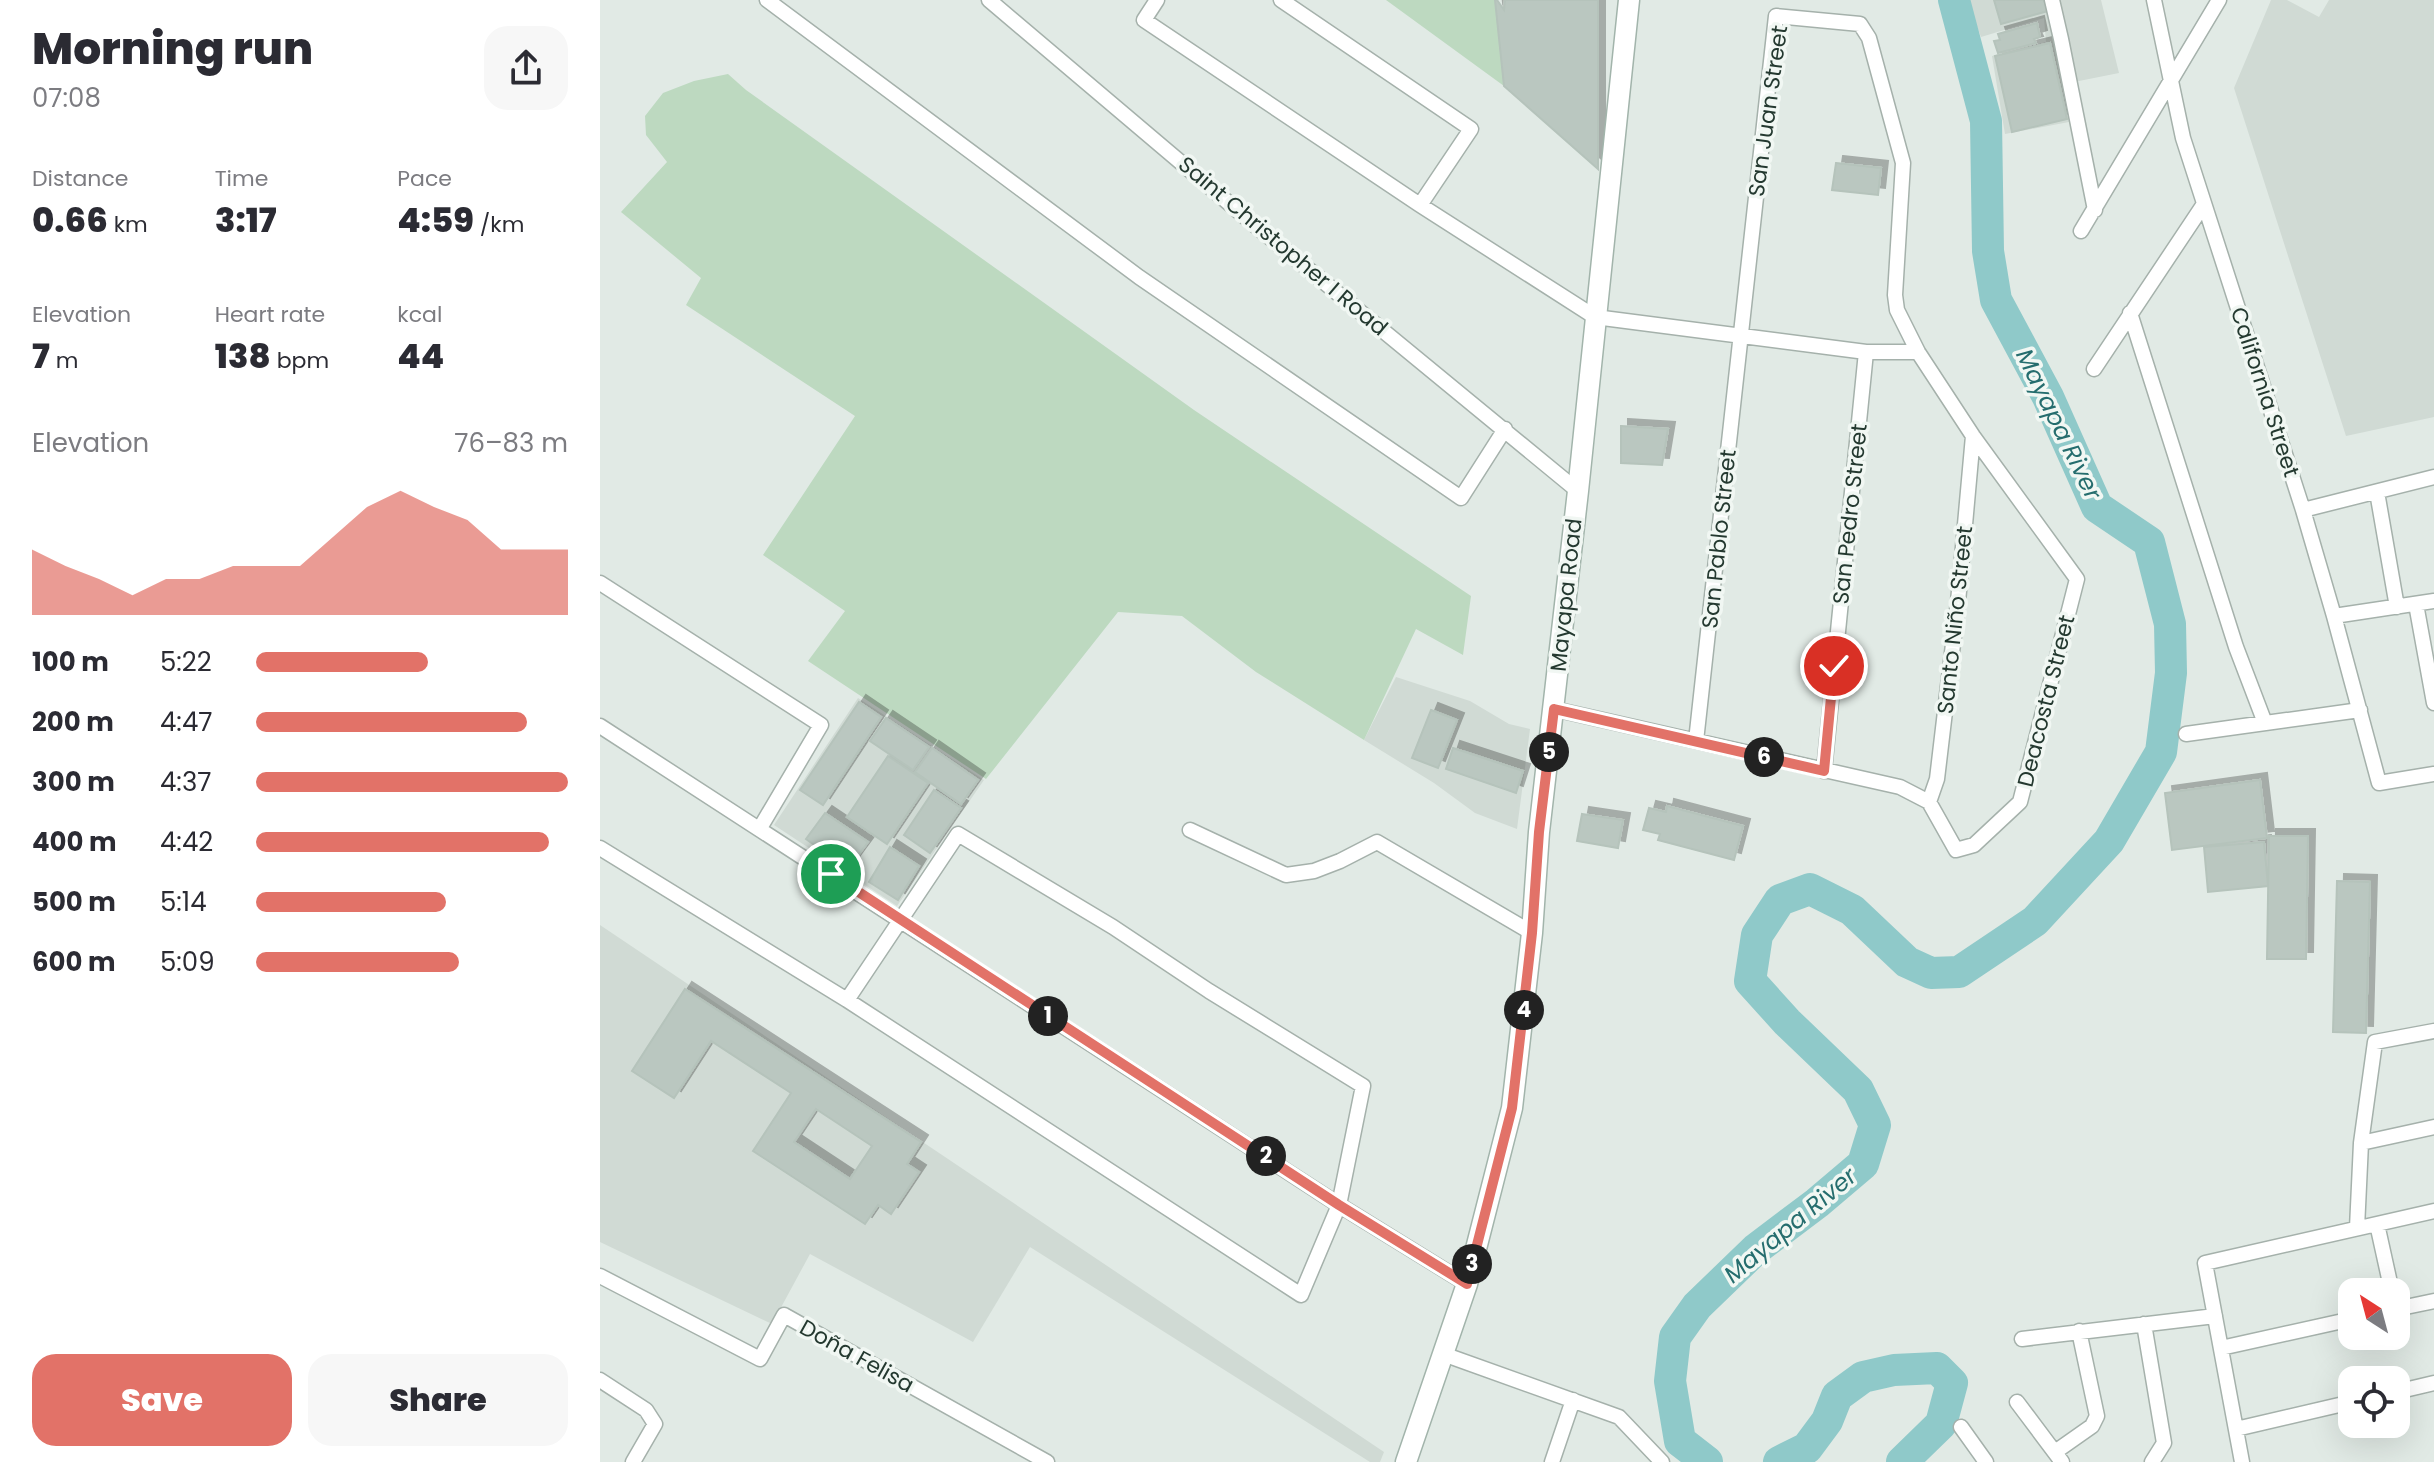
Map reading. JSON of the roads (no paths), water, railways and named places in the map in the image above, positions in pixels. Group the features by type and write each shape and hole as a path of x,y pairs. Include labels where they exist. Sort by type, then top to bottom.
{"main road":[{"name":"Mayapa Road","path":"1406,1462 1467,1284 1512,1108 1629,0"}],"street":[{"path":"767,0 1139,277 1461,498 1505,429"},
{"path":"1157,0 1144,20 1420,205 1595,317 1866,352 1918,352"},
{"path":"1281,0 1471,129 1420,205"},
{"path":"2052,0 2095,210"},
{"name":"California Street","path":"2154,0 2183,138 2303,510 2379,783 2434,774"},
{"path":"2081,231 2219,0"},
{"name":"Saint Christopher I Road","path":"999,3 1270,237 1578,491"},
{"name":"San Juan Street","path":"1741,337 1776,16 1860,24 1869,38 1903,163 1895,295 1897,310 1918,352"},
{"path":"2094,369 2204,204"},
{"path":"2130,313 2236,647 2265,723"},
{"name":"San Pablo Street","path":"1696,741 1741,337"},
{"name":"San Pedro Street","path":"1824,771 1866,352"},
{"name":"Deacosta Street","path":"1918,352 1973,436 2077,579 2020,802 1974,845 1956,850 1929,802"},
{"name":"Santo Niño Street","path":"1929,802 1937,779 1941,750 1973,436"},
{"path":"2303,510 2434,477"},
{"path":"2377,492 2397,607"},
{"path":"600,583 821,725 760,828"},
{"path":"2334,616 2434,601"},
{"path":"2416,604 2434,703"},
{"path":"1554,709 1900,787 1929,802"},
{"path":"2186,734 2360,710"},
{"path":"600,726 1339,1205 1467,1284"},
{"path":"1190,830 1286,875 1314,871 1377,842 1532,933"},
{"path":"600,848 847,1000 1301,1295 1339,1205 1363,1086 1209,991 1113,927 958,834 847,1000"},
{"path":"2357,1228 2361,1143 2375,1042 2434,1031"},
{"path":"2361,1143 2434,1127"},
{"path":"2242,1462 2205,1263 2434,1211"},
{"path":"2377,1224 2389,1278"},
{"name":"Doña Felisa","path":"600,1276 760,1359 784,1315 1047,1462"},
{"path":"2410,1306 2434,1301"},
{"path":"2022,1339 2215,1316"},
{"path":"2221,1348 2338,1322"},
{"path":"2144,1324 2164,1443 2152,1462"},
{"path":"2017,1402 2058,1457 2092,1426 2097,1416 2079,1331"},
{"path":"1443,1354 1619,1417 1662,1462"},
{"path":"600,1380 646,1410 655,1424 633,1462"},
{"path":"2410,1389 2434,1383"},
{"path":"1552,1462 1573,1400"},
{"path":"2236,1429 2338,1405"},
{"path":"1961,1427 1986,1462"}],"waterway":[{"name":"Mayapa River","path":"1707,1462 1680,1441 1670,1381 1675,1337 1697,1306 1756,1249 1863,1164 1875,1125 1858,1090 1787,1022 1750,981 1757,935 1780,900 1810,889 1852,910 1907,962 1931,973 1959,972 2035,921 2109,841 2161,752 2171,673 2170,624 2149,542 2097,507 2048,397 1996,300 1988,251 1986,121 1954,0"},
{"name":"Mayapa River","path":"1779,1462 1807,1448 1827,1421 1837,1396 1863,1377 1894,1370 1937,1368 1952,1383 1941,1424 1902,1462"}]}
